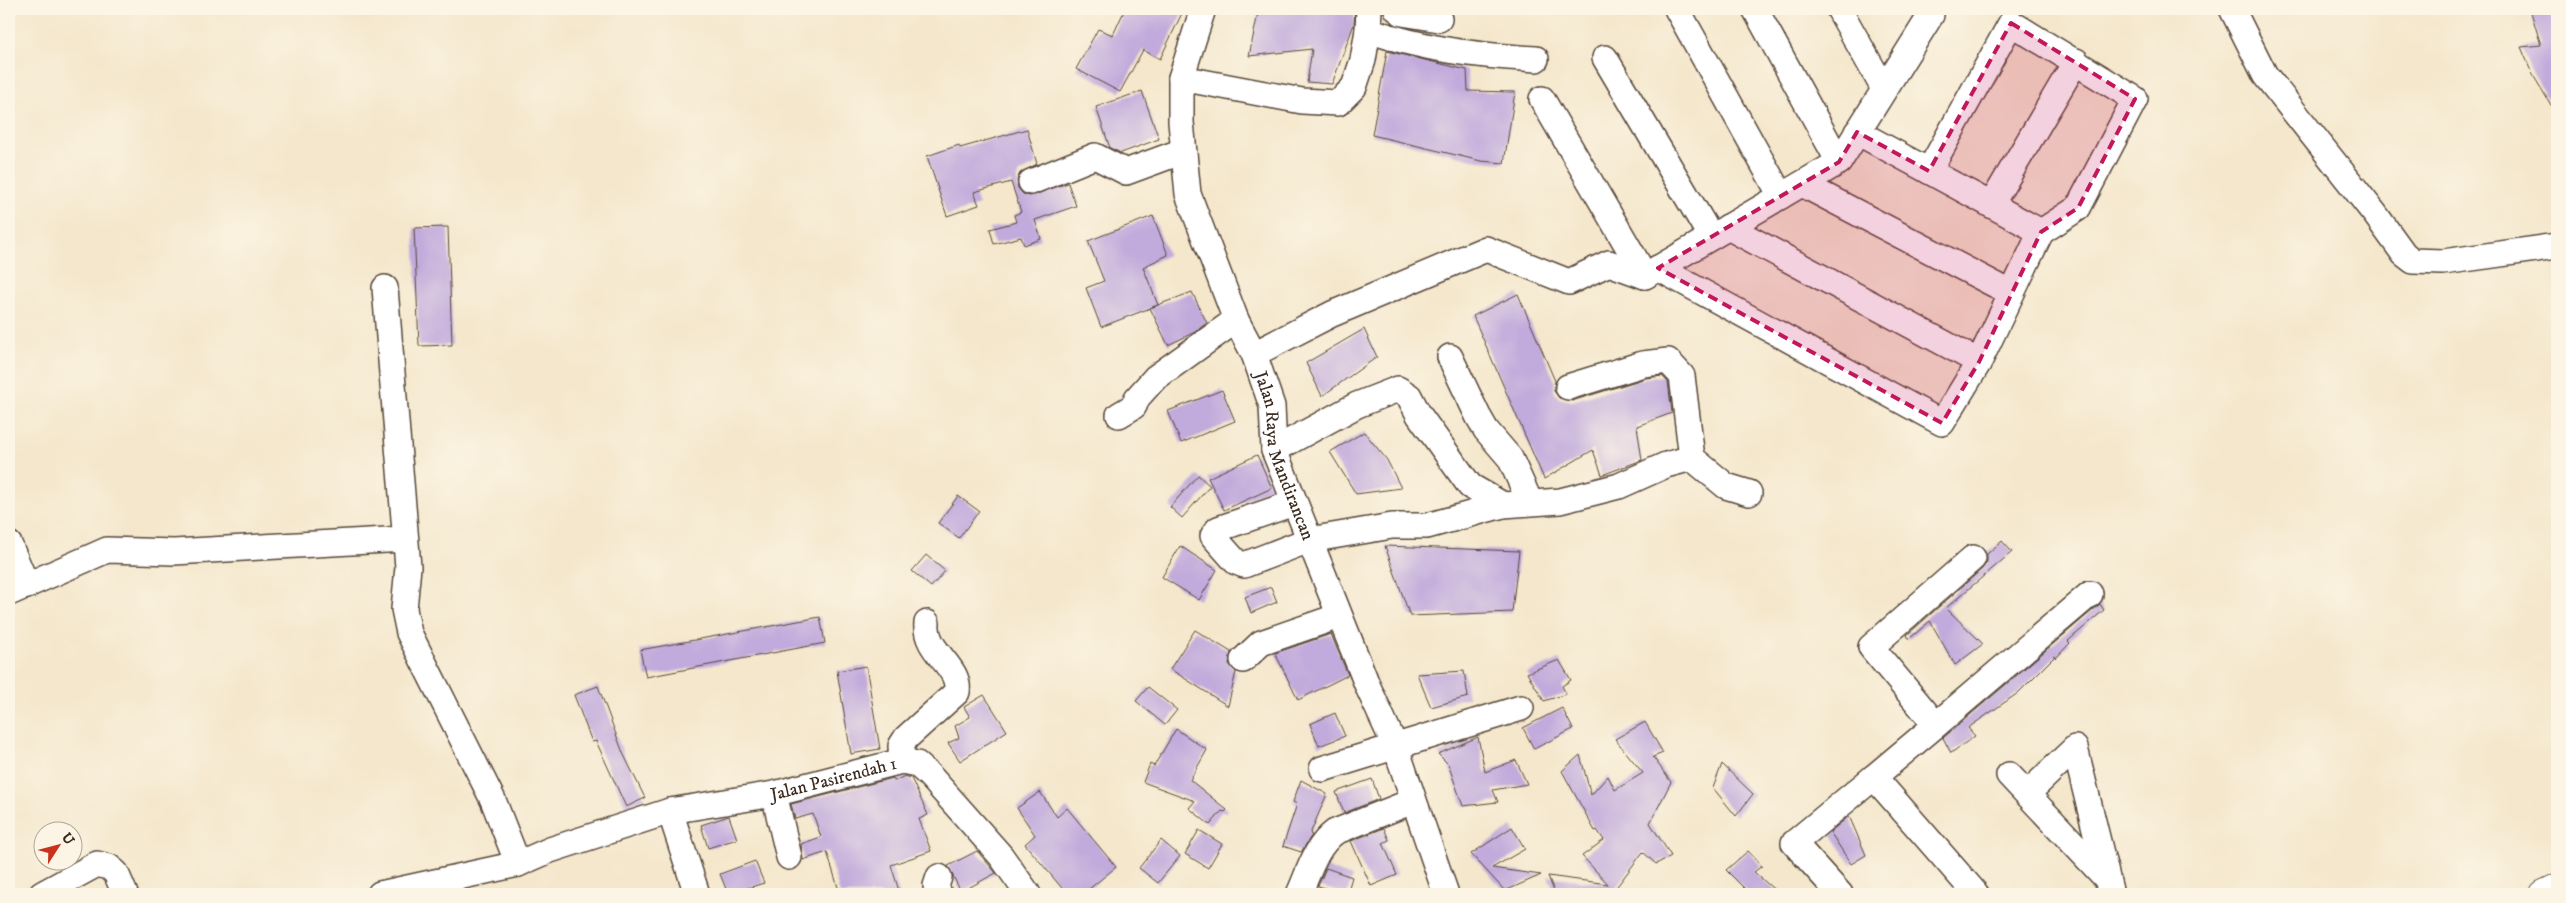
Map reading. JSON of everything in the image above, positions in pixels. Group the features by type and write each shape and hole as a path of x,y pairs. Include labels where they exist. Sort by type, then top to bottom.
{"highway":[{"path":"2544,894 2557,888"}],"street":[{"name":"Jalan Raya Mandirancan","path":"1204,9 1181,78 1183,151 1188,194 1236,320 1254,354 1272,406 1274,450 1339,616 1396,748 1446,894"},
{"path":"1397,9 1402,13 1439,19"},
{"path":"1677,9 1781,196"},
{"path":"1755,9 1839,162"},
{"path":"1839,9 1884,89"},
{"path":"2232,9 2265,75 2375,214 2404,254 2413,261 2443,262 2557,246"},
{"path":"1652,272 1839,162 1931,15"},
{"path":"1181,78 1302,101 1338,103 1354,87 1363,60 1368,19 1408,44 1469,55 1536,59"},
{"path":"1254,354 1332,314 1486,249 1569,282 1609,263 1652,272 1942,423 1979,362 2010,293 2041,232 2078,208 2136,98 2011,24 1929,171"},
{"path":"1605,58 1720,232 1979,362"},
{"path":"1991,205 2076,61"},
{"path":"1542,99 1652,272"},
{"path":"1857,132 2041,232"},
{"path":"1031,182 1094,156 1126,172 1183,151"},
{"path":"1802,184 2010,293"},
{"path":"385,288 408,567 404,609 409,633 493,800 518,864"},
{"path":"1119,415 1134,406 1137,398 1155,378 1236,320"},
{"path":"1450,357 1478,416 1486,430 1510,458 1530,502"},
{"path":"1568,387 1643,364 1668,361 1682,376 1692,458 1726,486 1749,493"},
{"path":"1274,450 1357,405 1398,389 1409,396 1419,415 1470,486 1503,505"},
{"path":"1294,503 1218,529 1213,536 1236,562 1244,564 1309,540 1392,526 1427,526 1503,505 1560,501 1619,486 1666,465 1692,458"},
{"path":"9,544 18,590 107,550 174,552 405,539"},
{"path":"1936,725 1871,648 1973,558"},
{"path":"1840,894 1794,843 2090,594"},
{"path":"1243,660 1261,643 1339,616"},
{"path":"902,762 901,746 906,738 957,692 957,679 935,652 926,631 928,623"},
{"path":"1322,769 1396,748 1521,708"},
{"path":"2027,794 2074,748 2109,886"},
{"name":"Jalan Pasirendah 1","path":"380,894 464,886 550,850 670,811 774,794 902,762 917,764 930,776 1000,856 1028,894"},
{"path":"2009,775 2109,886"},
{"path":"1874,777 1976,894"},
{"path":"774,794 789,857"},
{"path":"1299,894 1320,846 1327,838 1335,832 1413,801"},
{"path":"670,811 698,894"},
{"path":"42,894 97,864 109,866 116,872 126,894"}],"highlighted area":[{"path":"2011,23 2135,99 2078,208 2041,232 1979,362 1942,423 1658,268 1839,162 1857,132 1929,171"}],"building":[{"path":"1125,9 1184,9 1160,59 1143,50 1120,92 1076,69 1098,29 1113,35"},
{"path":"1259,9 1355,9 1354,24 1332,84 1307,82 1312,49 1249,56"},
{"path":"2530,9 2557,9 2557,115 2533,75 2521,47 2541,45"},
{"path":"1387,51 1467,70 1468,91 1515,92 1504,163 1481,161 1372,135"},
{"path":"1142,91 1159,139 1121,153 1110,148 1096,107"},
{"path":"1027,129 1037,164 1020,173 1017,180 1018,188 1023,194 1030,196 1068,183 1076,206 1035,220 1041,239 1024,245 1021,237 994,244 990,229 1016,222 1014,215 1021,212 1011,182 974,192 979,205 947,216 927,156 959,145 960,148"},
{"path":"1153,216 1168,255 1143,267 1158,305 1101,327 1086,288 1104,281 1088,241"},
{"path":"448,227 452,345 419,346 414,228"},
{"path":"1192,292 1207,323 1193,333 1168,345 1150,308"},
{"path":"1518,294 1555,381 1554,391 1559,398 1572,401 1646,378 1662,376 1668,382 1672,413 1637,426 1642,460 1602,475 1593,450 1544,479 1473,316"},
{"path":"1364,329 1377,357 1322,396 1306,363"},
{"path":"1222,390 1235,421 1181,443 1168,411"},
{"path":"1364,432 1387,460 1401,488 1356,494 1330,452"},
{"path":"1257,455 1272,488 1224,510 1208,478"},
{"path":"1198,475 1210,486 1182,518 1170,507"},
{"path":"958,496 979,511 959,538 938,523"},
{"path":"2002,541 2012,552 1946,608 1983,644 1955,665 1930,621 1909,639 1907,635 1982,569 1987,562 1987,554"},
{"path":"1180,546 1217,570 1199,600 1162,577"},
{"path":"1385,546 1519,551 1512,612 1410,616"},
{"path":"926,555 945,571 931,587 912,571"},
{"path":"1271,587 1277,602 1251,613 1245,597"},
{"path":"2100,604 2104,610 2068,641 2070,643 2056,658 2055,656 2018,693 1968,728 1975,736 1951,753 1943,738"},
{"path":"820,617 825,643 646,677 640,650"},
{"path":"1195,630 1231,652 1229,664 1236,672 1228,706 1170,669"},
{"path":"1331,634 1348,675 1298,700 1275,653"},
{"path":"1559,660 1571,680 1562,686 1566,694 1544,701 1527,673"},
{"path":"866,666 880,749 851,754 837,671"},
{"path":"1464,671 1468,697 1431,707 1417,674"},
{"path":"598,686 623,753 645,798 626,807 596,741 592,742 574,695"},
{"path":"1148,687 1177,710 1165,725 1136,701"},
{"path":"984,695 1007,731 960,761 948,743 959,738 955,726 970,717 964,707"},
{"path":"1562,708 1573,729 1534,749 1523,728"},
{"path":"1335,713 1345,736 1319,746 1310,724"},
{"path":"1645,722 1663,753 1653,757 1671,782 1650,823 1671,856 1656,864 1643,852 1615,889 1615,894 1555,894 1548,876 1608,884 1582,856 1604,840 1597,830 1595,831 1562,771 1580,755 1591,795 1608,776 1615,790 1643,773 1615,739"},
{"path":"1176,729 1207,750 1190,780 1227,810 1225,812 1222,811 1210,825 1189,808 1195,801 1143,782 1150,764 1154,766"},
{"path":"1478,737 1485,772 1516,760 1527,784 1493,790 1498,802 1463,806 1448,764 1438,754"},
{"path":"1722,764 1753,794 1736,816 1713,788"},
{"path":"905,776 911,778 928,815 919,819 931,851 891,865 900,894 840,894 827,852 803,860 801,844 821,837 813,814 795,819 791,804 893,778 894,781"},
{"path":"1372,779 1379,799 1344,813 1336,792"},
{"path":"1301,780 1327,794 1310,834 1312,835 1301,852 1283,846 1297,804 1293,802"},
{"path":"1040,792 1057,817 1067,808 1116,867 1083,894 1067,894 1025,844 1035,835 1017,808"},
{"path":"729,816 737,839 708,848 701,825"},
{"path":"1849,816 1866,855 1851,864 1830,832"},
{"path":"1512,827 1525,849 1492,868 1541,875 1505,891 1471,854"},
{"path":"1384,828 1389,840 1383,843 1397,875 1371,886 1351,841"},
{"path":"1199,830 1222,844 1208,868 1185,854"},
{"path":"1161,840 1180,856 1158,883 1139,868"},
{"path":"977,851 996,873 961,892 948,866"},
{"path":"1748,851 1762,866 1754,872 1779,894 1750,894 1726,870"},
{"path":"755,861 764,883 728,894 720,874"},
{"path":"1326,868 1352,877 1347,894 1318,886"}]}
